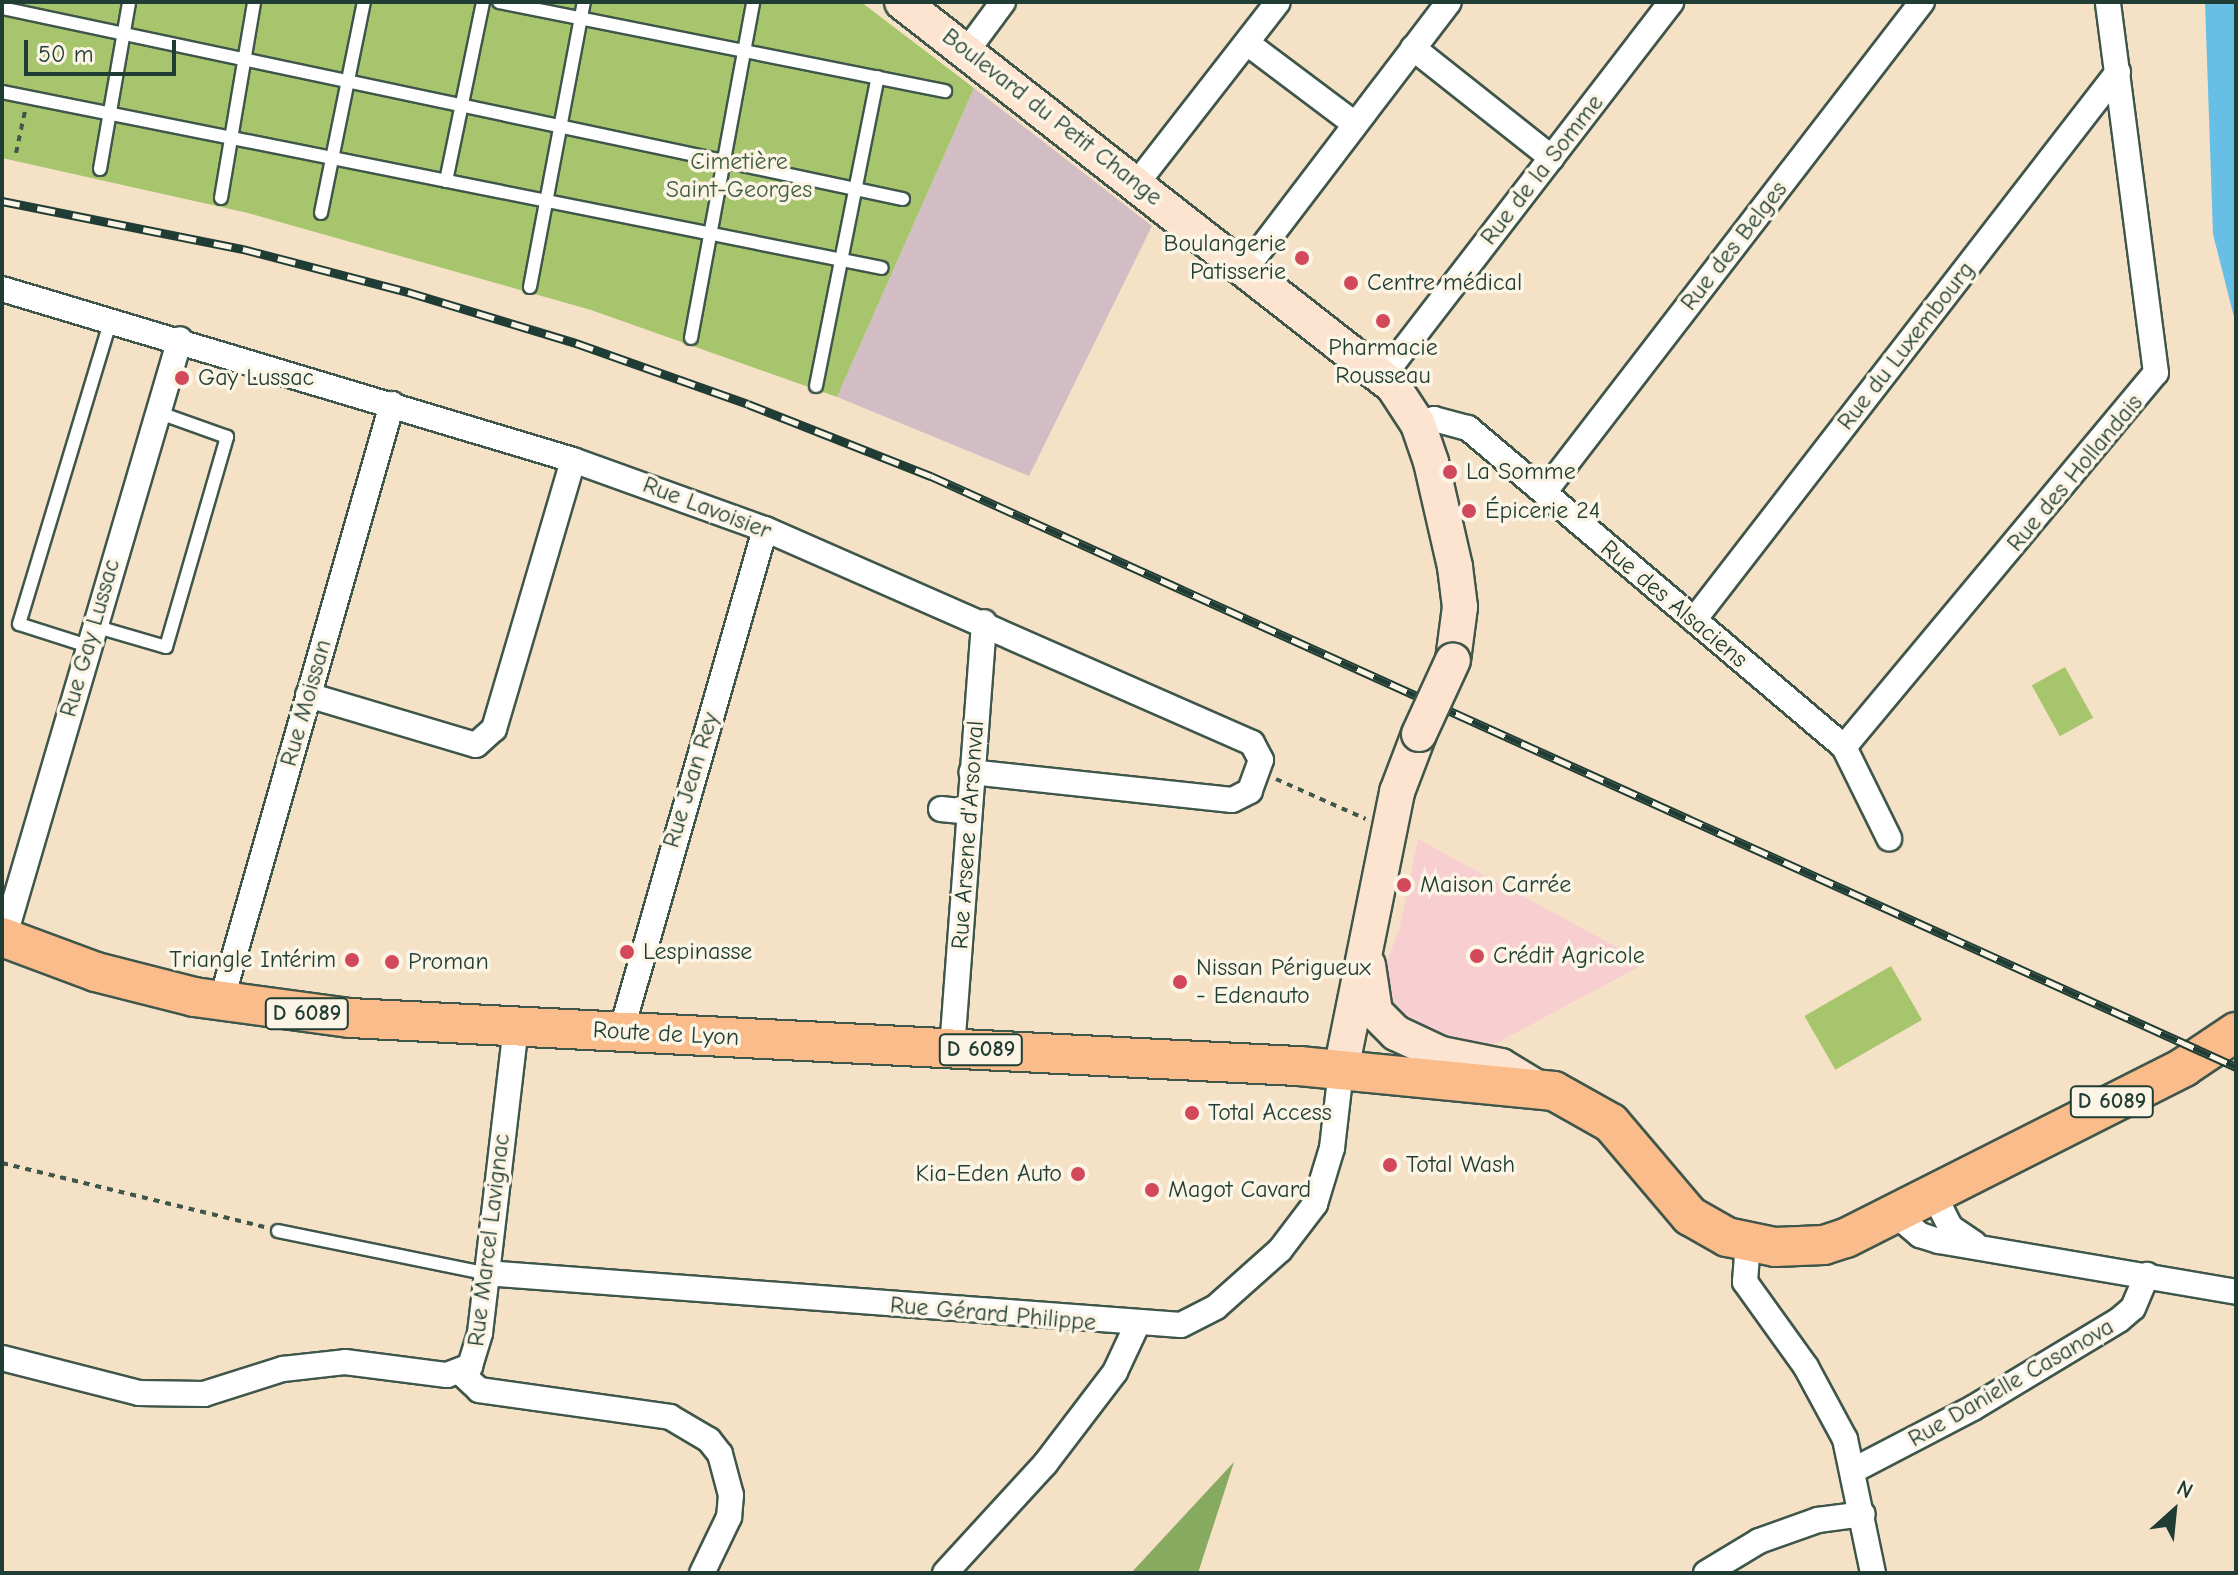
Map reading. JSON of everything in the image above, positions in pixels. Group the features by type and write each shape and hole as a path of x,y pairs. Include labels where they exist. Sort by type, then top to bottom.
{"main road":[{"name":"Boulevard du Petit Change","path":"902,2 1384,375 1418,424 1459,587 1453,660 1397,792 1341,1070"},
{"path":"1341,1070 1366,1054 1375,1012 1367,977 1372,923"},
{"name":"Route de Lyon","path":"3,938 96,972 221,1002 350,1018 1341,1070"},
{"path":"1375,1012 1411,1042 1441,1054 1493,1063 1537,1088"},
{"name":"D 6089","path":"1341,1070 1537,1088 1593,1108 1637,1150 1690,1216 1748,1242 1824,1245 1895,1214 1984,1164 2184,1067 2236,1032"}],"street":[{"path":"966,52 1003,2"},
{"path":"1247,267 1449,2"},
{"name":"Rue de la Somme","path":"1384,375 1671,2"},
{"name":"Rue des Belges","path":"1546,490 1922,2"},
{"name":"Rue des Hollandais","path":"1844,747 2156,373 2108,2"},
{"path":"1137,183 1247,43 1265,6"},
{"path":"1247,43 1355,124"},
{"path":"1413,48 1552,158"},
{"name":"Rue du Luxembourg","path":"1694,620 2118,72"},
{"name":"Rue Lavoisier","path":"2,289 180,339 573,460 765,529 984,622 1252,743 1260,751 1260,771"},
{"name":"Rue Gay Lussac","path":"3,938 180,339"},
{"name":"Rue Moissan","path":"221,1002 392,404"},
{"name":"Rue des Alsaciens","path":"1418,424 1434,419 1461,425 1546,490 1570,518 1844,747 1889,838"},
{"path":"308,695 476,745 494,729 573,460"},
{"name":"Rue Jean Rey","path":"621,1032 765,529"},
{"name":"Rue Arsene d'Arsonval","path":"952,1049 984,622"},
{"path":"972,772 1232,800 1250,791 1260,771"},
{"path":"941,809 969,812"},
{"name":"Rue Marcel Lavignac","path":"516,1026 474,1358 460,1372 479,1390 670,1417 709,1440 725,1465 731,1495 729,1517 702,1573"},
{"name":"Rue Gérard Philippe","path":"485,1273 1137,1325 1181,1325 1216,1307 1301,1226 1325,1179 1341,1070"},
{"path":"1933,1193 1950,1227 1984,1248"},
{"path":"1895,1214 1920,1235 2236,1292"},
{"path":"1748,1242 1745,1282 1832,1410 1854,1470 1873,1573"},
{"name":"Rue Danielle Casanova","path":"1854,1470 1973,1408 2119,1320 2133,1308 2147,1275"},
{"path":"945,1573 1045,1464 1115,1372 1137,1325"},
{"path":"2,1358 139,1393 204,1394 283,1369 345,1362 460,1372"},
{"path":"1714,1571 1759,1541 1803,1526 1863,1514"}],"lane":[{"path":"100,169 129,2"},
{"path":"221,198 254,2"},
{"path":"321,213 364,2"},
{"path":"446,181 483,2"},
{"path":"499,2 945,91"},
{"path":"530,287 584,2"},
{"path":"691,338 753,2"},
{"path":"4,6 903,199"},
{"path":"816,386 878,77"},
{"path":"2,92 882,268"},
{"path":"111,319 19,624 166,647 227,437 157,412"},
{"path":"278,1231 485,1273"}],"path":[{"path":"16,153 27,97"},
{"path":"1260,771 1366,819 1386,789 1397,792"},
{"path":"2,1163 278,1231"}],"shaded area":[{"path":"974,88 1152,226 1029,476 837,397"},
{"path":"1418,839 1646,963 1493,1045 1456,1042 1400,1017 1390,1002 1383,973 1400,926"}],"green space":[{"name":"Cimetière Saint-Georges","path":"2,2 861,2 974,88 837,397 591,310 248,213 2,158"},
{"path":"2065,667 2093,718 2060,736 2032,685"},
{"path":"1891,966 1922,1020 1835,1070 1804,1016"},
{"path":"1234,1462 1198,1573 1131,1573"}],"water":[{"path":"2205,2 2236,2 2236,325 2213,234"}],"railway":[{"path":"2,201 243,249 408,292 576,343 748,404 931,476 2236,1067"}],"place":[{"name":"Boulangerie Patisserie","path":"1302,258"},
{"name":"Centre médical","path":"1351,283"},
{"name":"Pharmacie Rousseau","path":"1383,321"},
{"name":"Gay Lussac","path":"182,378"},
{"name":"La Somme","path":"1450,472"},
{"name":"Épicerie 24","path":"1469,511"},
{"name":"Maison Carrée","path":"1404,885"},
{"name":"Lespinasse","path":"627,952"},
{"name":"Crédit Agricole","path":"1477,956"},
{"name":"Triangle Intérim","path":"352,960"},
{"name":"Proman","path":"392,962"},
{"name":"Nissan Périgueux - Edenauto","path":"1180,982"},
{"name":"Total Access","path":"1192,1113"},
{"name":"Total Wash","path":"1390,1165"},
{"name":"Kia-Eden Auto","path":"1078,1174"},
{"name":"Magot Cavard","path":"1152,1190"}]}
